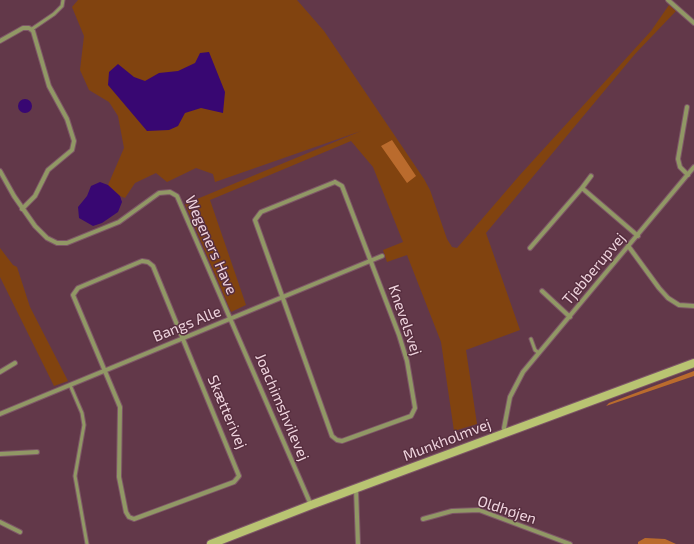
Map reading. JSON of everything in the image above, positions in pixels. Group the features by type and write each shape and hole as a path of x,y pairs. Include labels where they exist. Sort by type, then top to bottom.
{"street":[{"path":"668,0 694,23"},
{"path":"0,41 23,28 32,29 50,88 67,119 74,144 72,150 52,166 35,196 22,209"},
{"path":"687,107 678,162 688,175"},
{"name":"Tjebberupvej","path":"506,433 504,428 513,391 523,372 629,247 694,167"},
{"name":"Wegeners Have","path":"0,171 22,209 44,236 52,241 62,243 119,222 160,193 167,191 177,196 231,318"},
{"path":"530,248 591,176"},
{"name":"Knevelsvej","path":"331,183 339,183 342,186 405,354 415,408 411,416 342,441 335,439 332,436 283,297 255,222 258,213 331,183"},
{"name":"Tjebberupvej","path":"582,188 638,236"},
{"path":"629,247 656,285 668,298 679,305 694,306"},
{"name":"Bangs Alle","path":"0,414 382,256"},
{"name":"Skætterivej","path":"142,261 148,262 153,266 238,471 239,478 234,482 139,518 130,517 126,512 119,476 120,407 105,370 74,297 74,293 78,288 142,261"},
{"name":"Tjebberupvej","path":"542,291 570,317"},
{"name":"Joachimshvilevej","path":"231,318 311,505"},
{"path":"0,372 15,363"},
{"name":"Munkholmvej","path":"211,544 311,505 694,363"},
{"path":"0,454 37,452"},
{"path":"356,489 358,544"},
{"name":"Oldhøjen","path":"423,519 452,511 479,510 559,542 570,544"},
{"path":"0,522 20,532"}],"lane":[{"path":"32,29 54,14 62,6 63,0"},
{"path":"531,339 535,350 539,353"},
{"path":"70,385 82,414 84,425 75,476 87,544"}],"shaded area":[{"path":"78,0 297,0 324,31 424,179 430,190 447,239 452,247 457,248 519,176 651,31 669,5 676,11 635,54 486,233 520,330 466,350 477,424 454,431 441,342 407,255 387,262 383,250 403,242 373,167 351,141 210,200 246,305 231,312 185,204 361,131 215,182 213,174 196,168 167,182 156,173 135,183 125,198 120,196 108,185 124,148 118,116 109,102 89,90 80,70 84,36 72,7"},
{"path":"209,52 225,92 223,113 201,108 185,113 178,126 169,130 147,131 108,85 109,72 118,64 134,77 145,81 159,73 178,71 195,63 200,53"},
{"path":"25,99 30,101 32,106 30,111 25,113 20,111 18,106 20,101"},
{"path":"392,140 416,176 407,183 381,146"},
{"path":"100,182 108,185 120,196 122,202 118,212 102,223 93,226 79,218 78,207 87,196 91,186"},
{"path":"0,248 13,265 17,267 30,307 68,381 54,386 0,277"},
{"path":"694,371 694,376 606,406 609,403"},
{"path":"645,538 665,539 676,544 638,544 638,542"}]}
